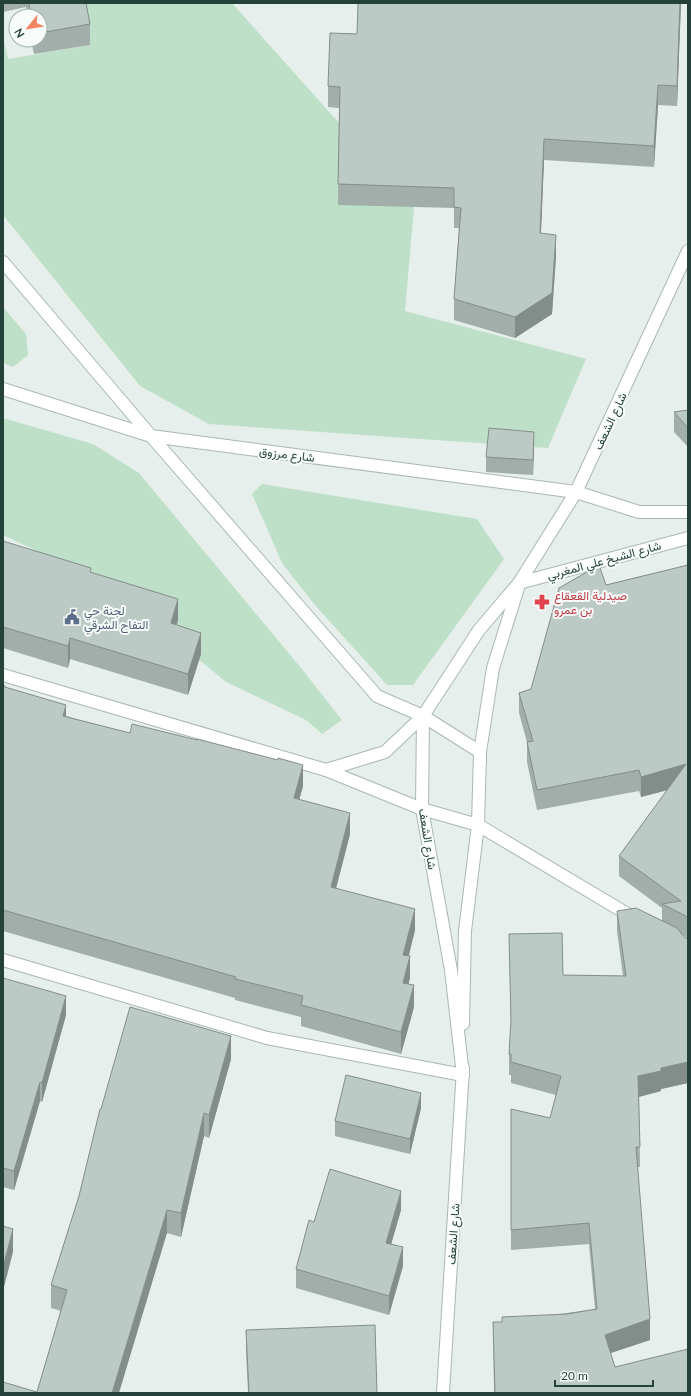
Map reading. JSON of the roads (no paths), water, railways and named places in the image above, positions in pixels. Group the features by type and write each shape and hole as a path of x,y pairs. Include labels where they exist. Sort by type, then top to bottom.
{"street":[{"name":"شارع الشعف","path":"463,1075 451,970 422,809 423,716 479,630 519,583 576,492 688,251"},
{"path":"3,262 151,436 377,696 423,716 480,752"},
{"name":"شارع مرزوق","path":"3,389 151,436 576,492"},
{"path":"576,492 639,512 688,512"},
{"name":"شارع الشيخ علي المغربي","path":"519,583 688,538"},
{"name":"شارع الشعف","path":"443,1393 463,1075 465,931 478,825 480,752 493,668 519,583"},
{"path":"3,675 326,770 422,809 478,825 626,915 647,925"},
{"path":"326,770 385,752 423,716"},
{"path":"3,960 267,1038 463,1075"}],"place":[{"name":"صيدلية القعقاع بن عمرو","path":"542,602"},
{"name":"لجنة حي التفاح الشرقي","path":"72,617"}]}
